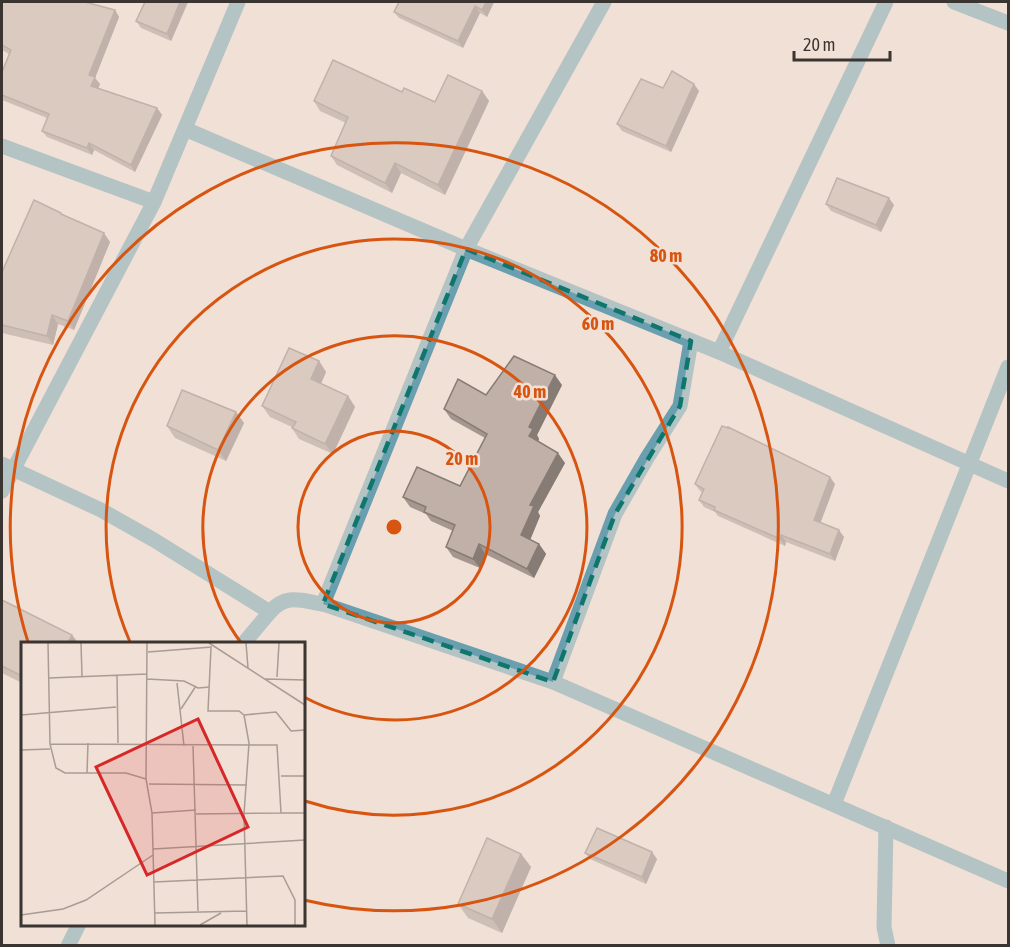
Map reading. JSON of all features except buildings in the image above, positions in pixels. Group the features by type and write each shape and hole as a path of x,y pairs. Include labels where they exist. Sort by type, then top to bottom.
{"street":[{"path":"2,491 7,466 154,202 238,2"},
{"path":"323,604 466,249 604,2"},
{"path":"719,352 886,2"},
{"path":"954,2 1008,23"},
{"path":"184,129 466,249 719,352 1008,481"},
{"path":"2,146 154,202"},
{"path":"553,682 615,514 646,458 680,406 691,341"},
{"path":"834,804 1008,367"},
{"path":"7,466 101,510 270,612"},
{"path":"245,642 276,604 291,599 323,604 553,682 1008,881"},
{"path":"886,827 884,927 888,945"},
{"path":"68,945 78,926"}],"highlighted area":[{"path":"466,249 691,341 680,406 615,514 553,682 323,604"}]}
